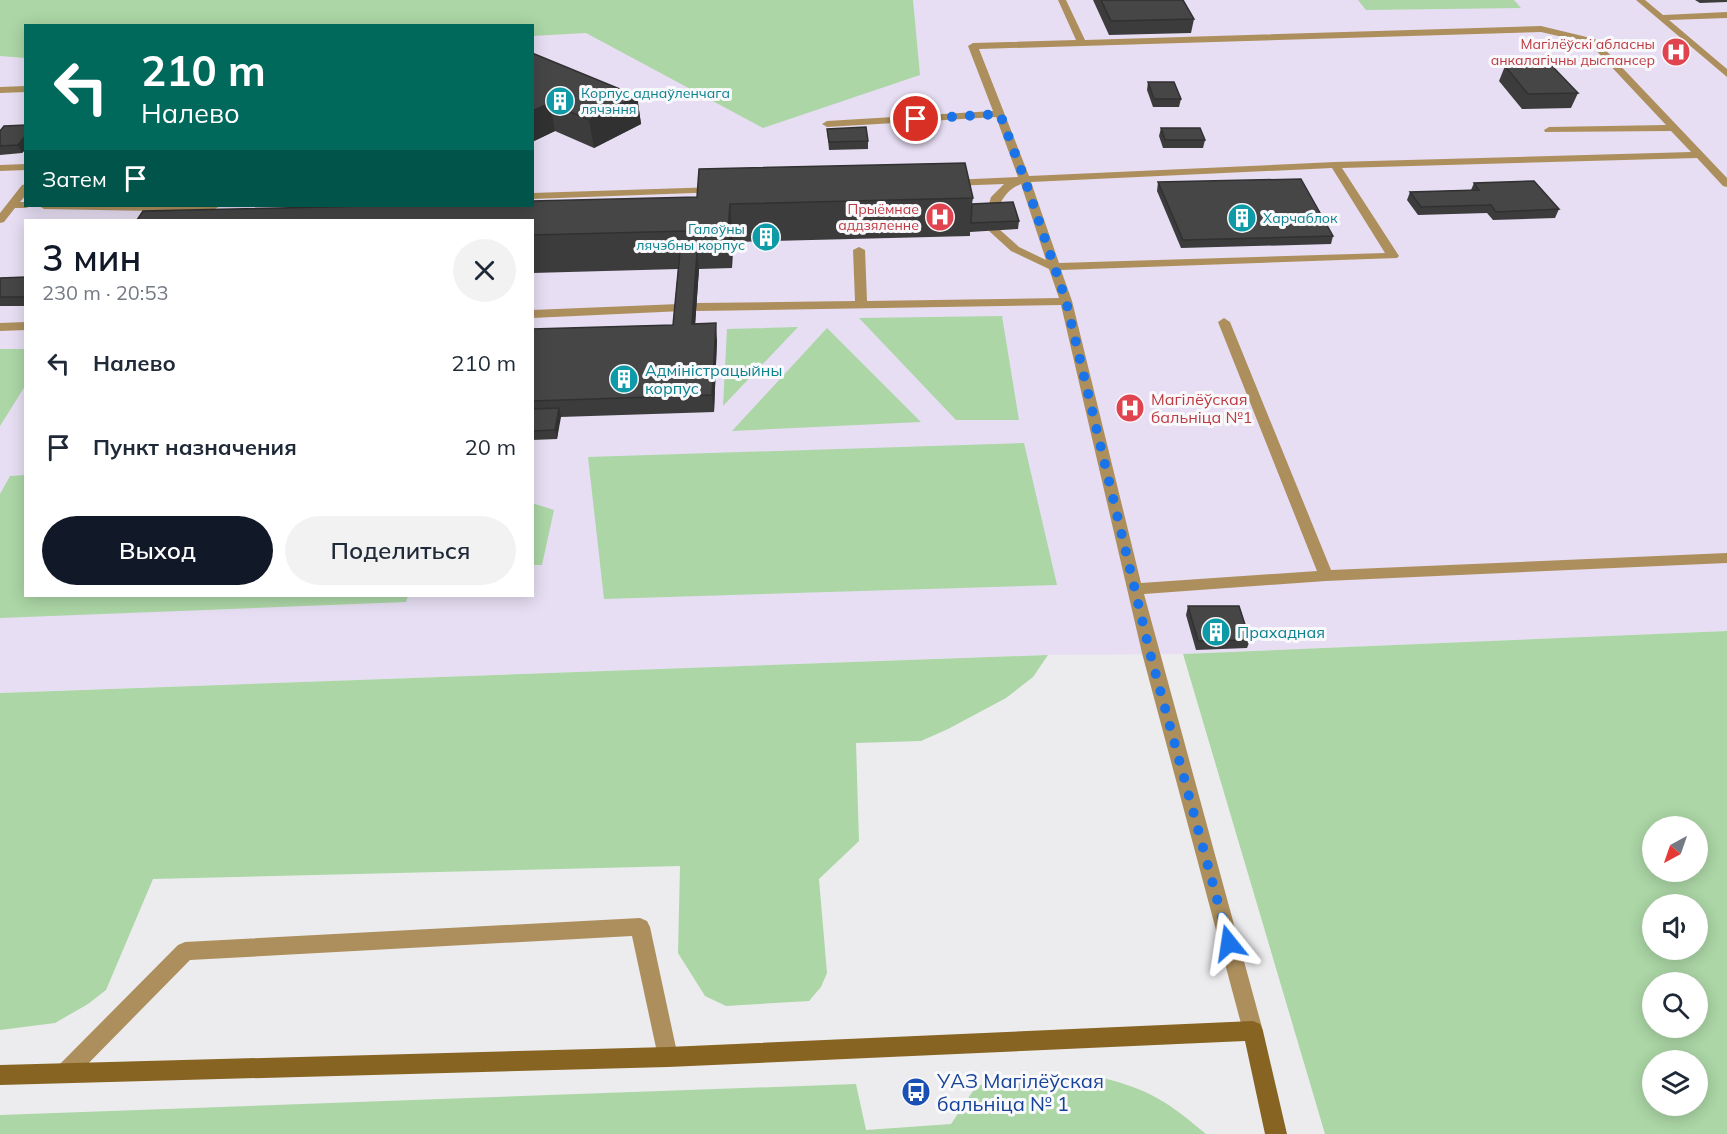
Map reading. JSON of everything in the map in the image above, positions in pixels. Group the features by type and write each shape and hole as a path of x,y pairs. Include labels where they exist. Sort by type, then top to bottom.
{"main road":[{"path":"0,1074 668,1057 1253,1031 1276,1134"}],"lane":[{"path":"1062,0 1082,42"},
{"path":"1640,0 1727,74"},
{"path":"1661,18 1727,15"},
{"path":"1253,1031 1152,661 1066,301 1025,180 973,46 1541,29 1592,41 1727,184"},
{"path":"0,90 24,89"},
{"path":"827,124 1000,114"},
{"path":"1550,130 1676,129"},
{"path":"945,184 1335,165 1701,155"},
{"path":"995,231 1002,240 1025,256 1056,267 1393,256 1335,165"},
{"path":"0,168 24,167"},
{"path":"992,211 992,204 1006,187 1025,180"},
{"path":"0,220 24,189"},
{"path":"534,196 732,189"},
{"path":"12,205 24,205"},
{"path":"99,207 184,207"},
{"path":"148,219 154,208"},
{"path":"859,250 861,305"},
{"path":"697,308 1066,301"},
{"path":"534,314 678,308"},
{"path":"1224,322 1326,576"},
{"path":"0,327 24,326"},
{"path":"1136,589 1326,576 1727,558"},
{"path":"66,1072 185,951 640,927 668,1057"}],"shaded area":[{"name":"Магілёўская бальніца №1","path":"0,0 1727,0 1727,631 1183,654 1048,655 0,693"}],"green space":[{"path":"0,0 913,0 920,75 763,128 586,33 534,36 534,24 24,24 24,58 0,56"},
{"path":"1358,0 1514,0 1521,8 1366,10"},
{"path":"1002,316 1019,420 956,420 859,318"},
{"path":"798,327 723,406 727,329"},
{"path":"827,328 921,422 732,431"},
{"path":"0,349 24,349 24,388 0,426"},
{"path":"1024,443 1057,585 604,599 588,457"},
{"path":"24,475 24,597 408,597 406,602 0,618 0,494 10,476"},
{"path":"534,504 554,510 542,565 534,565"},
{"path":"1727,631 1727,1134 1325,1134 1183,654"},
{"path":"1048,655 1033,677 1006,698 948,729 921,741 856,743 859,841 819,879 827,973 821,987 809,1001 726,1006 705,996 678,953 680,866 153,879 106,990 88,1004 55,1023 0,1030 0,693"},
{"path":"1103,1078 1134,1087 1159,1099 1206,1134 0,1134 0,1115 856,1084 866,1130 951,1124 977,1085"}],"building":[{"path":"1101,0 1183,0 1194,19 1111,21"},
{"path":"534,54 637,96 589,120 550,103 534,110"},
{"path":"1505,66 1552,66 1578,93 1528,94"},
{"path":"1148,82 1174,82 1181,99 1154,99"},
{"path":"24,125 24,138 18,145 0,146 0,131 4,126"},
{"path":"866,127 868,141 829,142 827,129"},
{"path":"1161,128 1200,128 1205,140 1165,140"},
{"path":"965,163 973,198 730,204 728,230 534,235 534,219 138,219 143,211 326,207 534,207 534,201 697,197 699,169"},
{"name":"Харчаблок","path":"1301,179 1333,236 1183,240 1158,182"},
{"path":"1534,181 1559,209 1496,212 1491,205 1421,207 1410,192 1479,190 1474,183"},
{"path":"1013,202 1019,221 971,223 972,204"},
{"name":"Адміністрацыйны корпус","path":"680,252 697,252 692,324 716,323 712,395 534,401 534,329 673,325"},
{"path":"24,277 24,297 0,297 0,278"},
{"path":"559,408 555,430 534,431 534,409"},
{"name":"Прахадная","path":"1188,606 1239,606 1250,640 1198,641"}],"place":[{"name":"Магілёўскі абласны анкалагічны дыспансер","path":"1676,52"},
{"name":"Корпус аднаўленчага лячэння","path":"560,101"},
{"name":"Прыёмнае аддзяленне","path":"940,217"},
{"name":"Харчаблок","path":"1242,218"},
{"name":"Галоўны лячэбны корпус","path":"766,237"},
{"name":"Адміністрацыйны корпус","path":"624,379"},
{"name":"Магілёўская бальніца №1","path":"1130,408"},
{"name":"Прахадная","path":"1216,632"},
{"name":"УАЗ Магілёўская бальніца № 1","path":"916,1092"}],"route":[{"path":"916,119 1000,114 1056,267 1066,301 1150,653 1229,943"}]}
